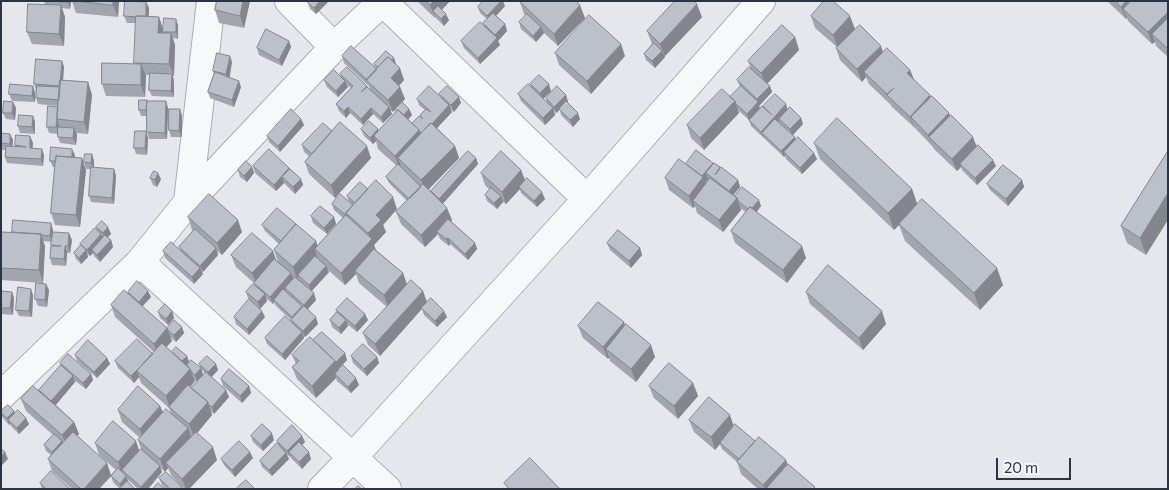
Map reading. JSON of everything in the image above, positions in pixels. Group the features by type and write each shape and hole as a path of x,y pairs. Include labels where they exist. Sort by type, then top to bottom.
{"street":[{"path":"188,202 211,1"},
{"path":"288,1 334,47"},
{"path":"1,396 140,262 188,202 334,47 383,1 587,199"},
{"path":"322,489 587,199 762,1"},
{"path":"140,262 387,489"}],"building":[{"path":"76,1 113,1 113,5"},
{"path":"125,1 146,2 146,16 124,16"},
{"path":"217,1 243,1 240,16 215,10"},
{"path":"309,1 320,1 314,8 308,3"},
{"path":"426,1 434,1 430,5"},
{"path":"483,1 501,1 487,16 478,7"},
{"path":"520,1 576,1 580,5 554,34"},
{"path":"675,1 694,1 697,4 660,44 647,31"},
{"path":"824,1 833,1 850,16 833,35 811,16"},
{"path":"1116,1 1126,1 1121,7"},
{"path":"1131,1 1168,1 1168,12 1148,32 1123,9"},
{"path":"28,4 61,5 59,34 27,32"},
{"path":"438,6 446,14 441,19 433,11"},
{"path":"493,13 505,24 495,35 483,23"},
{"path":"527,14 541,27 533,36 519,22"},
{"path":"589,15 621,44 587,81 555,53"},
{"path":"136,16 159,17 158,33 171,33 169,64 134,63"},
{"path":"164,18 176,19 176,32 163,32"},
{"path":"1168,18 1168,49 1152,34"},
{"path":"480,22 497,38 478,58 461,41"},
{"path":"782,25 795,37 761,73 748,61"},
{"path":"860,25 881,46 857,69 836,48"},
{"path":"266,29 289,41 279,60 257,48"},
{"path":"654,43 662,51 652,61 644,54"},
{"path":"351,46 377,69 367,80 342,56"},
{"path":"887,48 910,70 907,73 930,95 910,117 887,95 894,88 887,94 864,72"},
{"path":"386,51 394,58 391,60 388,57 378,67 374,64"},
{"path":"217,53 230,56 226,74 213,71"},
{"path":"388,57 400,68 391,78 400,87 388,100 366,80"},
{"path":"36,59 62,61 60,86 34,84"},
{"path":"102,63 141,64 141,85 102,84"},
{"path":"347,67 367,86 361,92 367,87 389,107 381,117 371,108 361,119 348,107 344,111 336,104 353,86 340,74"},
{"path":"749,67 770,86 757,99 737,80"},
{"path":"334,70 345,81 336,91 324,80"},
{"path":"215,72 239,81 232,100 208,92"},
{"path":"150,73 172,74 171,91 149,90"},
{"path":"539,75 549,84 540,93 530,84"},
{"path":"60,80 88,82 84,122 57,119"},
{"path":"10,84 33,86 32,96 9,94"},
{"path":"528,84 553,108 543,118 518,94"},
{"path":"37,86 60,87 59,100 36,98"},
{"path":"429,86 449,105 421,133 412,123 419,116 423,119 420,115 426,109 431,112 417,99"},
{"path":"447,86 459,97 451,105 439,94"},
{"path":"557,86 566,95 554,107 546,98"},
{"path":"741,86 758,102 747,114 730,97"},
{"path":"722,89 735,101 700,138 687,125"},
{"path":"775,94 786,104 761,132 749,120 762,106 772,115 763,106"},
{"path":"932,96 949,113 928,135 911,117"},
{"path":"139,100 147,100 146,110 139,110"},
{"path":"4,101 13,102 12,113 3,113"},
{"path":"147,101 166,101 165,133 147,132"},
{"path":"566,101 578,113 570,120 559,109"},
{"path":"402,102 409,109 404,115 395,109"},
{"path":"48,106 58,107 56,127 47,127"},
{"path":"790,107 801,118 790,129 779,119"},
{"path":"169,109 180,109 179,131 169,130"},
{"path":"291,109 301,119 278,146 267,136"},
{"path":"398,110 419,130 395,156 374,136"},
{"path":"19,115 33,116 32,127 18,126"},
{"path":"951,115 973,137 952,159 929,137"},
{"path":"837,118 912,189 888,213 814,143"},
{"path":"775,119 795,137 781,151 762,133"},
{"path":"369,121 378,129 370,138 361,129"},
{"path":"340,122 367,146 331,185 305,162"},
{"path":"323,123 332,131 312,154 302,145"},
{"path":"431,123 455,146 421,180 398,158"},
{"path":"58,127 74,128 73,138 58,137"},
{"path":"135,131 146,131 145,148 134,148"},
{"path":"1,133 10,134 10,144 1,143"},
{"path":"16,135 30,136 30,148 42,149 41,159 5,157 6,146 26,147 15,145"},
{"path":"798,137 814,153 800,168 784,152"},
{"path":"978,145 993,160 975,178 960,164"},
{"path":"51,147 72,149 72,157 56,156 56,161 50,161"},
{"path":"269,149 289,168 274,185 253,166"},
{"path":"696,150 713,163 702,176 686,164"},
{"path":"468,151 476,158 439,199 431,191"},
{"path":"501,151 521,170 502,192 481,173"},
{"path":"1168,151 1168,193 1140,238 1121,226"},
{"path":"85,154 92,154 91,163 84,162"},
{"path":"56,156 82,158 76,215 51,213"},
{"path":"679,159 703,177 689,196 665,178"},
{"path":"246,161 252,167 244,176 238,170"},
{"path":"714,163 720,167 715,175 721,167 738,180 729,191 706,173"},
{"path":"398,164 421,187 409,199 386,177"},
{"path":"1003,165 1022,180 1006,199 987,184"},
{"path":"91,167 114,169 112,198 89,196"},
{"path":"290,169 301,179 293,187 282,177"},
{"path":"154,171 158,173 155,180 150,178"},
{"path":"527,178 542,192 534,201 519,187"},
{"path":"710,178 737,198 719,220 693,201"},
{"path":"376,180 393,197 376,215 381,220 368,233 346,213"},
{"path":"360,182 368,189 355,203 347,196"},
{"path":"423,184 447,208 421,235 396,212"},
{"path":"742,187 759,200 752,208 748,209 735,196"},
{"path":"491,188 501,196 494,203 485,195"},
{"path":"209,194 238,220 217,243 188,217"},
{"path":"340,194 353,205 346,213 347,216 332,204"},
{"path":"922,199 997,268 974,293 899,224"},
{"path":"320,206 334,217 324,228 311,216"},
{"path":"750,207 802,246 783,270 731,231"},
{"path":"277,208 296,224 281,241 262,225"},
{"path":"346,215 372,239 341,273 315,249"},
{"path":"448,219 475,243 465,254 448,238 446,239 437,232"},
{"path":"13,220 51,223 50,236 12,232"},
{"path":"102,221 108,227 103,233 96,227"},
{"path":"296,224 316,241 293,267 274,250"},
{"path":"95,228 101,234 87,250 80,244"},
{"path":"195,229 216,248 200,266 179,247"},
{"path":"618,230 640,248 629,261 607,243"},
{"path":"1,232 41,234 39,270 1,268"},
{"path":"53,232 69,233 64,259 50,258 51,246 61,246 51,245"},
{"path":"252,233 273,251 252,273 231,255"},
{"path":"105,235 111,240 97,255 92,250"},
{"path":"171,242 200,268 192,277 163,251"},
{"path":"81,245 86,250 79,258 74,253"},
{"path":"374,249 403,273 384,295 355,271"},
{"path":"315,256 326,266 309,285 298,275"},
{"path":"274,259 291,273 270,297 254,283"},
{"path":"828,265 882,311 859,338 806,292"},
{"path":"295,277 314,293 304,305 285,288"},
{"path":"411,280 423,291 375,344 363,333"},
{"path":"137,281 148,291 139,302 128,292"},
{"path":"36,283 46,284 45,300 35,299"},
{"path":"253,284 265,294 258,302 246,292"},
{"path":"18,287 31,289 29,311 16,310"},
{"path":"283,289 302,306 292,317 274,300"},
{"path":"124,290 167,328 154,344 111,305"},
{"path":"1,291 12,292 10,308 1,308"},
{"path":"347,298 365,314 355,326 336,310"},
{"path":"431,298 444,311 435,321 421,308"},
{"path":"249,299 262,311 247,329 234,317"},
{"path":"598,302 624,322 603,347 578,326"},
{"path":"165,304 172,311 166,319 158,312"},
{"path":"304,306 316,317 303,331 291,320"},
{"path":"337,312 346,320 339,328 330,320"},
{"path":"285,316 302,332 282,354 265,338"},
{"path":"174,320 182,327 174,335 167,328"},
{"path":"626,324 651,345 631,369 606,349"},
{"path":"322,332 345,353 336,362 313,340"},
{"path":"310,337 335,361 312,386 292,367 299,361 292,355"},
{"path":"137,339 153,354 131,376 115,361"},
{"path":"88,340 107,358 94,372 75,355"},
{"path":"162,343 190,369 166,396 137,371"},
{"path":"363,344 377,357 364,369 351,356"},
{"path":"176,347 187,356 182,361 172,352"},
{"path":"68,354 91,374 83,383 60,363"},
{"path":"207,356 216,364 208,372 199,364"},
{"path":"191,360 201,368 195,375 187,365"},
{"path":"669,363 693,383 674,406 649,386"},
{"path":"61,365 73,376 51,401 39,390"},
{"path":"343,365 356,378 348,387 335,374"},
{"path":"229,369 249,386 240,396 221,379"},
{"path":"206,372 226,390 212,407 191,388"},
{"path":"188,385 208,402 189,424 169,407"},
{"path":"33,386 74,422 62,435 21,399"},
{"path":"138,386 160,406 140,429 118,410"},
{"path":"709,397 730,415 711,437 689,420"},
{"path":"8,405 14,411 7,418 1,411"},
{"path":"166,409 188,428 160,459 138,440"},
{"path":"18,410 26,418 17,428 8,420"},
{"path":"113,421 136,441 118,462 95,443"},
{"path":"262,424 272,433 261,445 251,436"},
{"path":"735,424 755,441 739,459 720,443"},
{"path":"292,425 302,436 287,451 277,441"},
{"path":"73,432 107,463 84,489 81,489 48,459"},
{"path":"196,432 213,447 182,479 166,463"},
{"path":"54,434 62,441 52,452 44,445"},
{"path":"759,437 786,460 763,485 737,462"},
{"path":"239,441 250,452 232,470 221,459"},
{"path":"299,442 309,452 299,462 289,452"},
{"path":"277,443 286,453 269,470 260,461"},
{"path":"1,449 5,452 1,457"},
{"path":"141,449 160,466 141,487 122,470"},
{"path":"530,458 560,489 509,489 504,483"},
{"path":"788,464 815,487 813,489 766,489"},
{"path":"118,468 126,476 120,484 111,476"},
{"path":"51,471 70,489 46,489 40,483"},
{"path":"166,472 182,487 180,489 170,489 159,478"},
{"path":"246,480 255,489 237,488"},
{"path":"127,481 135,489 119,489"},
{"path":"158,483 165,489 153,489"}]}
